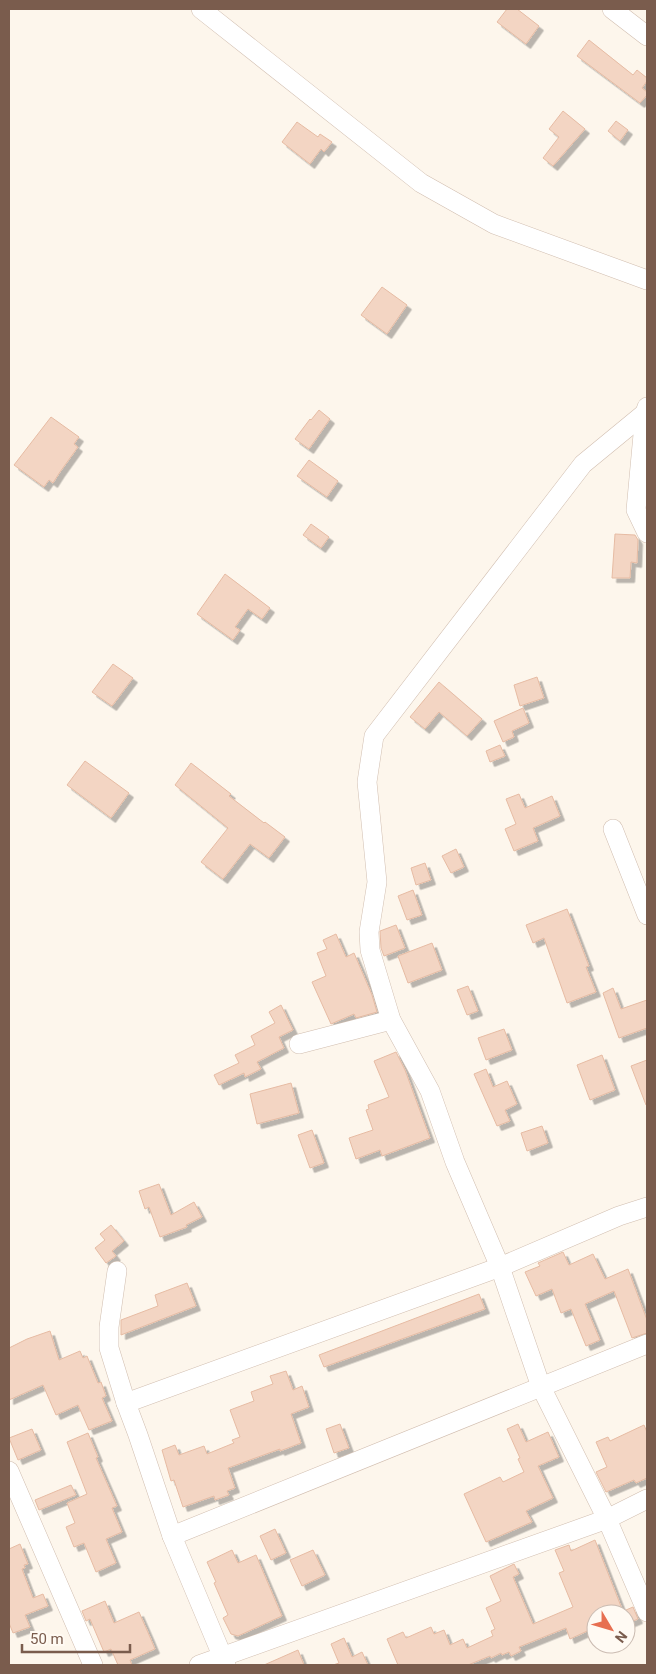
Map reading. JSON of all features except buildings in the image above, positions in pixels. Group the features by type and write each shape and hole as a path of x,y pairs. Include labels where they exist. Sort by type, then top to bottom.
{"street":[{"path":"201,9 421,183 494,224 647,280"},
{"path":"612,9 647,36"},
{"path":"646,409 636,510 647,533"},
{"path":"646,409 583,464 374,736 367,782 377,882 369,932 370,950 391,1020 430,1091 456,1162 500,1267 541,1387 607,1519 647,1612"},
{"path":"613,829 647,915"},
{"path":"299,1044 391,1020"},
{"path":"126,1403 500,1267 619,1216 647,1207"},
{"path":"117,1271 109,1327 109,1348 172,1536 225,1661"},
{"path":"172,1536 647,1344"},
{"path":"9,1471 93,1665"},
{"path":"199,1665 225,1661 607,1519 647,1499"}]}
